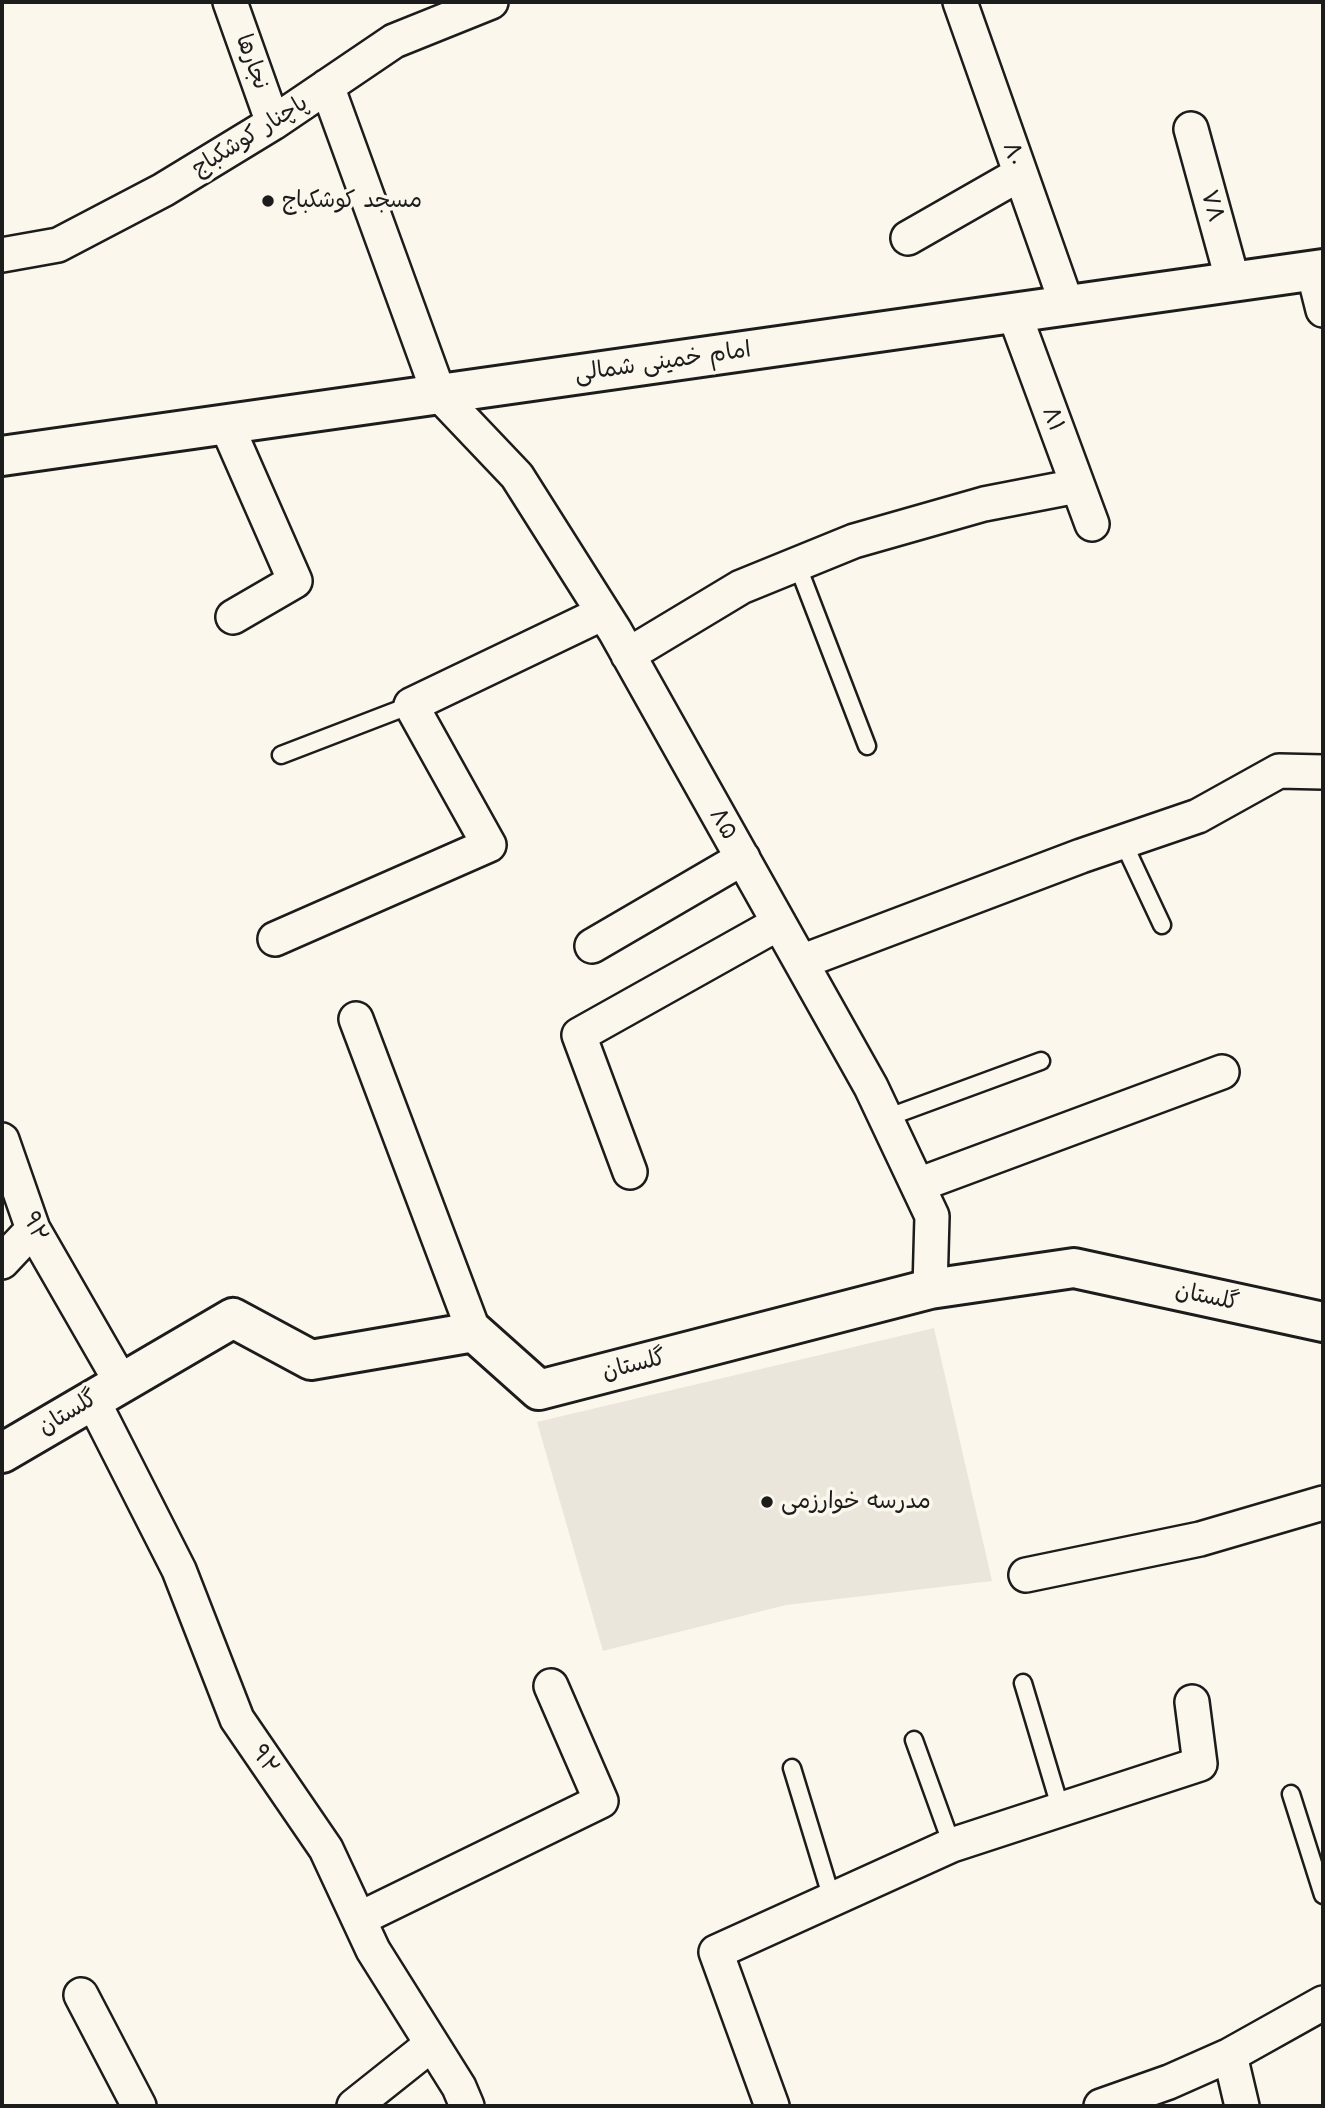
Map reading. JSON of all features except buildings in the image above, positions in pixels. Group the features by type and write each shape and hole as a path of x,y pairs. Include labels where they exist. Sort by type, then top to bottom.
{"street":[{"name":"نجارها","path":"230,2 274,123"},
{"name":"پاچنار کوشکباج","path":"2,255 58,244 163,190 274,123 394,41 488,2"},
{"name":"۸۰","path":"960,2 1067,306"},
{"path":"327,86 439,394"},
{"name":"۷۸","path":"1191,129 1233,282"},
{"path":"908,238 1020,174"},
{"path":"1318,270 1323,310"},
{"name":"امام خمینی شمالی","path":"2,456 1318,270"},
{"name":"۸۱","path":"1014,313 1091,524"},
{"name":"۸۵","path":"439,394 517,475 628,654 871,1087 932,1216 930,1289"},
{"path":"226,424 295,581 233,617"},
{"path":"628,654 741,587 854,541 984,504 1077,486"},
{"path":"275,939 489,845 411,705 603,613"},
{"path":"801,962 1198,816 1279,771 1323,772"},
{"path":"592,946 743,858"},
{"path":"630,1172 579,1035 779,923"},
{"path":"356,1019 474,1332"},
{"path":"918,1185 1222,1072"},
{"name":"۹۲","path":"2,1140 33,1228 106,1390 237,1719 326,1849 373,1950 467,2106"},
{"path":"2,1262 33,1228"},
{"name":"گلستان","path":"2,1452 233,1318 311,1360 474,1332 539,1390 930,1289 1074,1268 1323,1322"},
{"path":"1026,1575 1200,1539 1323,1503"},
{"path":"359,1919 601,1801 551,1686"},
{"path":"772,2106 716,1952 952,1845 1200,1764 1192,1702"},
{"path":"82,1995 139,2106"},
{"path":"1101,2106 1169,2082 1230,2055 1323,2003"},
{"path":"354,2106 432,2044"},
{"path":"1230,2055 1242,2106"}],"lane":[{"path":"797,564 867,746"},
{"path":"281,755 411,705"},
{"path":"1123,842 1162,925"},
{"path":"886,1118 1041,1061"},
{"path":"1023,1683 1060,1810"},
{"path":"914,1740 952,1845"},
{"path":"792,1768 832,1899"},
{"path":"1291,1794 1323,1895"}],"shaded area":[{"name":"مدرسه خوارزمی","path":"934,1328 992,1581 786,1605 603,1651 537,1422"}],"place":[{"name":"مسجد کوشکباج","path":"268,201"},
{"name":"مدرسه خوارزمی","path":"767,1502"}]}
